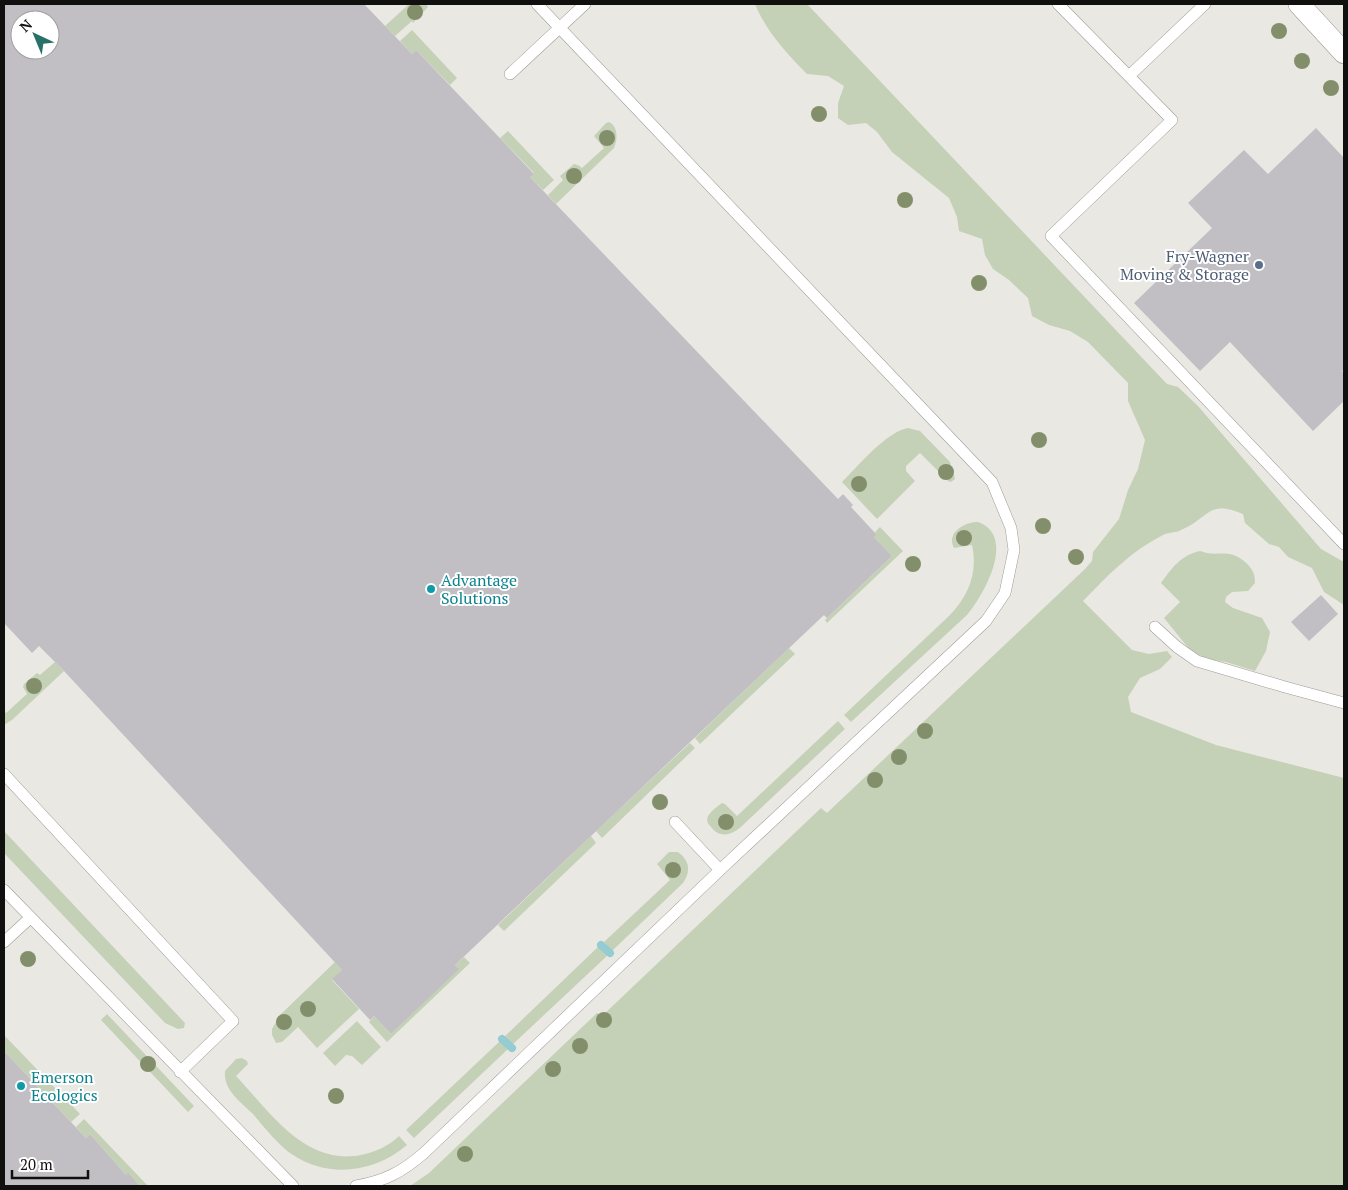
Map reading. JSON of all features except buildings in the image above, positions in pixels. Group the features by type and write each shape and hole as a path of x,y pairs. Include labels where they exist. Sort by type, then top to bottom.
{"street":[{"path":"1299,4 1344,53"}],"lane":[{"path":"356,1186 390,1177 408,1167 720,870 986,621 1005,593 1014,550 1011,528 992,482 537,4"},
{"path":"510,74 585,4"},
{"path":"1058,4 1172,120 1051,236 1344,544"},
{"path":"1129,76 1205,4"},
{"path":"1155,627 1177,647 1197,661 1344,703"},
{"path":"4,774 234,1022 180,1072"},
{"path":"675,822 720,870"},
{"path":"4,890 293,1186"},
{"path":"4,942 30,918"}],"green space":[{"path":"409,4 426,4 428,7 413,23 412,21 395,36 385,26"},
{"path":"755,4 807,4 1167,384 1178,387 1198,406 1321,549 1344,562 1344,605 1324,592 1312,568 1288,557 1279,547 1269,544 1245,523 1243,514 1222,508 1215,509 1179,531 1168,533 1151,541 1110,573 1083,601 1132,650 1149,654 1167,651 1172,657 1160,669 1140,678 1128,697 1131,712 1216,745 1344,778 1344,1186 410,1186 429,1173 597,1013 602,1016 821,808 827,813 1085,569 1092,561 1093,552 1119,519 1128,490 1138,469 1145,440 1128,401 1128,383 1088,342 1070,331 1049,325 1032,316 1028,298 1009,280 993,269 985,255 982,239 959,231 957,217 949,198 892,152 877,132 866,123 848,125 838,118 838,103 844,86 828,76 807,74 777,41"},
{"path":"412,30 457,78 450,85 416,50 412,54 400,41"},
{"path":"609,122 616,130 614,148 556,204 548,195 563,180 560,176 574,164 582,168 604,148 594,136"},
{"path":"508,131 554,180 543,190 530,177 534,173 500,138"},
{"path":"908,428 920,431 950,462 955,479 951,482 948,481 920,453 906,466 906,471 915,481 877,519 842,482 882,443 891,436"},
{"path":"978,522 989,529 995,540 996,552 994,566 974,606 967,615 851,722 844,715 957,607 967,591 973,574 974,555 972,545 954,548 952,538 954,533 962,526"},
{"path":"880,527 903,551 827,623 825,620 892,556 874,537 877,535 875,532"},
{"path":"1200,551 1212,554 1233,555 1250,566 1253,571 1255,583 1248,591 1232,592 1226,597 1225,602 1233,608 1262,618 1270,632 1266,651 1255,671 1226,662 1207,659 1190,650 1164,618 1180,602 1161,583 1173,567 1182,559"},
{"path":"789,648 795,654 700,744 695,738"},
{"path":"55,662 64,671 12,720 4,725 4,711 6,713 27,694 23,687 24,684 37,673 40,675"},
{"path":"838,721 845,729 740,828 732,833 723,834 715,831 709,825 707,821 708,816 722,803 737,816"},
{"path":"690,743 695,748 602,838 596,831"},
{"path":"4,831 185,1023 184,1028 178,1029 165,1023 4,853"},
{"path":"591,836 596,843 504,931 498,925"},
{"path":"669,852 678,852 685,859 688,866 686,879 612,951 604,942 670,880 657,864"},
{"path":"599,946 608,955 512,1045 504,1037"},
{"path":"464,957 470,963 387,1042 369,1022 374,1016 391,1034 458,968 455,965"},
{"path":"335,962 342,970 332,980 359,1009 317,1048 298,1027 282,1042 276,1043 272,1035 272,1029 280,1015"},
{"path":"107,1014 194,1106 188,1112 101,1020"},
{"path":"357,1021 381,1047 362,1065 352,1056 346,1055 335,1066 323,1053"},
{"path":"4,1035 80,1114 71,1122 4,1051"},
{"path":"500,1041 508,1049 414,1138 406,1130"},
{"path":"242,1058 248,1064 236,1076 276,1120 306,1144 323,1152 341,1156 361,1155 371,1152 386,1146 399,1136 407,1145 381,1161 352,1169 337,1170 307,1163 282,1146 230,1090 225,1078 225,1071 236,1059"},
{"path":"84,1119 148,1186 140,1186 128,1174 126,1175 90,1134 86,1138 76,1127"}],"waterway":[{"path":"601,945 610,953"},
{"path":"502,1039 512,1048"}],"place":[{"name":"Fry-Wagner Moving & Storage","path":"1259,265"},
{"name":"Advantage Solutions","path":"431,589"},
{"name":"Emerson Ecologics","path":"21,1086"}]}
